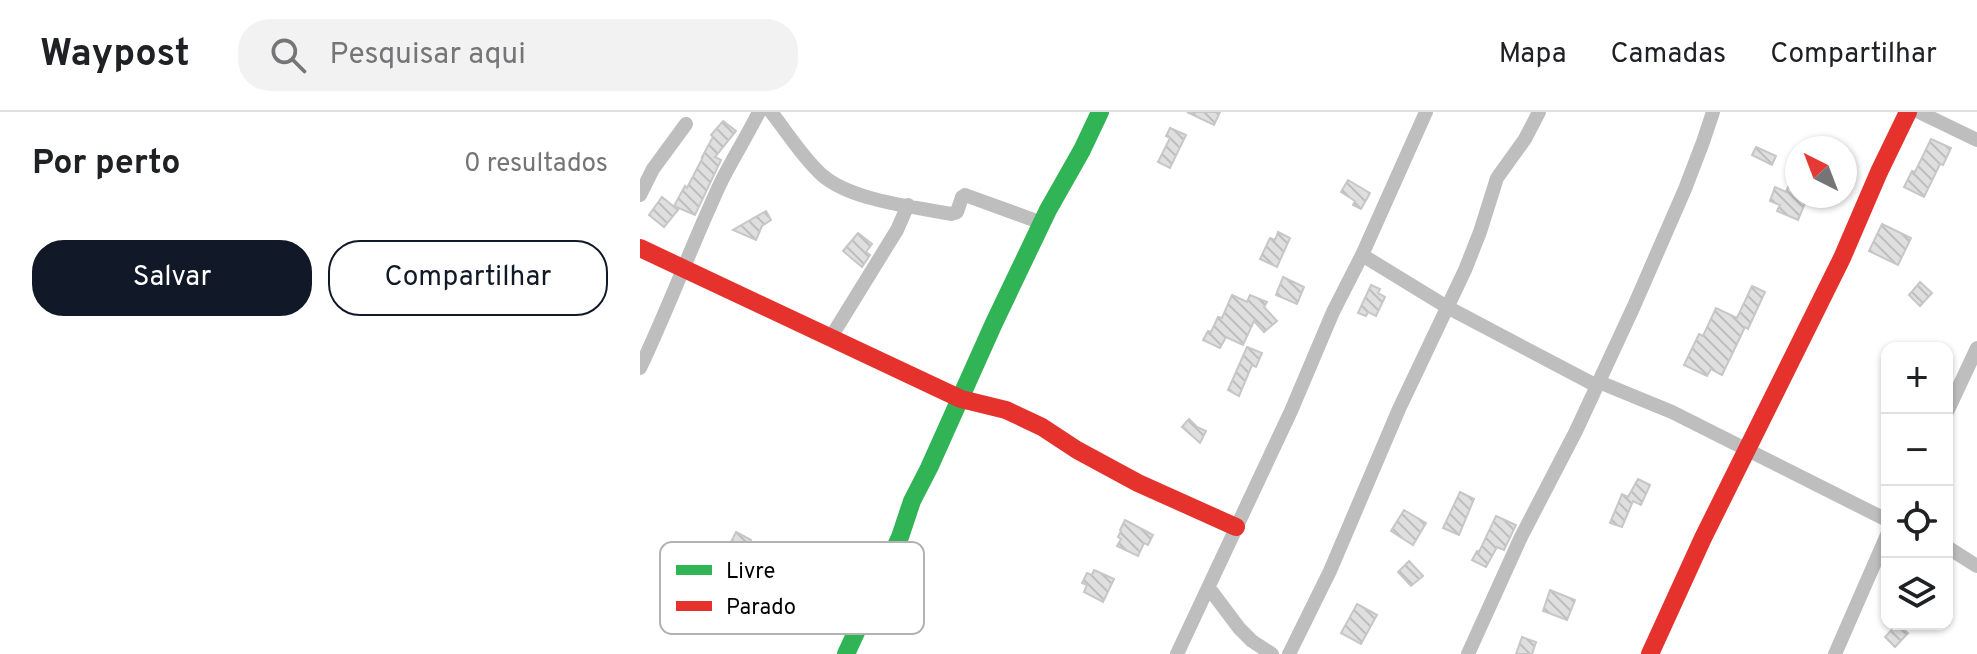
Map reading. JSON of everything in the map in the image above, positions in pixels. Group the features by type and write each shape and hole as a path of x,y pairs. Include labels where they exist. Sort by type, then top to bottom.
{"street":[{"path":"640,368 722,180 759,112"},
{"path":"771,112 822,175 858,195 954,213 965,195 1042,223"},
{"path":"898,542 912,501 994,323 1100,112"},
{"path":"1177,654 1426,112"},
{"path":"1289,654 1330,571 1399,409 1480,232 1497,178 1525,139 1539,112"},
{"path":"1468,654 1521,537 1598,384 1685,189 1713,112"},
{"path":"1650,654 1703,538 1842,258 1908,112"},
{"path":"1919,112 1977,140"},
{"path":"640,195 653,169 686,124"},
{"path":"831,337 897,230 908,205"},
{"path":"640,248 961,399 1006,410 1042,427 1138,483 1236,527"},
{"path":"1362,255 1447,307 1598,384 1672,412 1881,517"},
{"path":"1953,399 1977,348"},
{"path":"1835,654 1881,549"},
{"path":"1953,551 1977,566"},
{"path":"1209,588 1239,628 1272,654"},
{"path":"846,654 855,634"}],"building":[{"path":"1187,112 1220,112 1214,125"},
{"path":"723,121 736,131 715,157 721,160 695,215 674,206 685,186 687,188 713,137 711,135"},
{"path":"1170,128 1186,135 1170,168 1158,162 1170,138 1166,136"},
{"path":"1931,139 1951,148 1924,197 1904,187"},
{"path":"1756,147 1776,156 1772,165 1752,155"},
{"path":"1348,180 1370,193 1361,209 1341,192"},
{"path":"1775,187 1785,192 1785,208 1803,208 1798,220 1777,211 1780,205 1770,201"},
{"path":"662,197 678,210 664,227 649,215"},
{"path":"766,211 771,220 762,226 756,240 733,230"},
{"path":"1882,224 1911,238 1898,265 1869,251"},
{"path":"1278,232 1290,238 1277,267 1260,259 1270,238 1275,240"},
{"path":"858,233 872,244 866,252 870,255 862,267 843,251"},
{"path":"1283,277 1304,287 1297,304 1276,295"},
{"path":"1920,282 1932,293 1920,306 1909,295"},
{"path":"1371,285 1380,289 1378,293 1385,297 1376,316 1368,312 1366,316 1358,313"},
{"path":"1752,286 1765,292 1722,375 1711,369 1707,376 1684,365 1716,308 1737,318"},
{"path":"1232,295 1247,302 1250,295 1267,302 1264,307 1277,321 1264,332 1254,321 1243,345 1226,337 1220,348 1203,340 1218,317 1222,318"},
{"path":"1247,347 1262,353 1256,367 1252,365 1239,396 1228,390"},
{"path":"1189,419 1206,431 1200,443 1182,427"},
{"path":"1638,479 1650,485 1641,505 1633,501 1622,527 1610,523 1622,494 1628,497"},
{"path":"1460,492 1474,499 1459,535 1443,528"},
{"path":"1404,510 1426,523 1413,545 1391,531"},
{"path":"1496,516 1516,525 1504,550 1497,547 1486,567 1472,560"},
{"path":"1125,520 1153,535 1148,545 1144,543 1138,556 1117,546"},
{"path":"736,532 751,540 750,542 731,542"},
{"path":"1409,561 1423,576 1411,586 1398,572"},
{"path":"1094,570 1114,579 1103,602 1084,592 1087,585 1082,583 1087,573 1092,575"},
{"path":"1550,590 1575,600 1567,620 1543,611"},
{"path":"1357,604 1377,615 1361,644 1341,633"},
{"path":"1891,630 1908,633 1895,647 1885,637"},
{"path":"1522,637 1536,642 1532,654 1516,654"}],"traffic: fast":[{"path":"898,542 912,501 994,323 1048,210 1100,112"},
{"path":"846,654 855,634"}],"traffic: jam":[{"path":"1650,654 1703,538 1842,258 1908,112"},
{"path":"640,248 961,399 1006,410 1042,427 1138,483 1236,527"}]}
